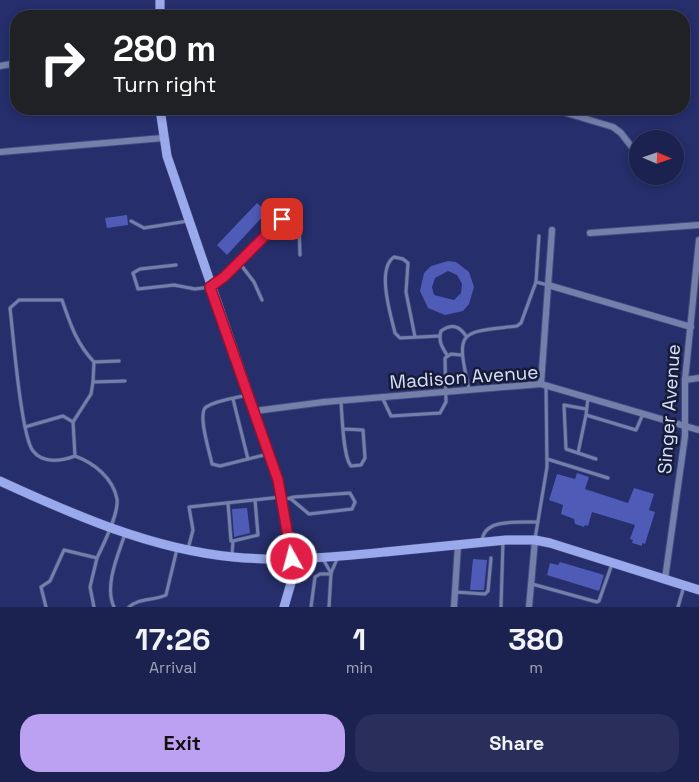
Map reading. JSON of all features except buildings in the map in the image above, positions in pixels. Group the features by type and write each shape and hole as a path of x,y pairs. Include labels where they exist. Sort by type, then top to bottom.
{"main road":[{"path":"161,115 167,156 188,221 285,499 292,559 292,583 284,607"},
{"path":"0,481 125,533 178,548 232,557 323,558 503,540 535,540 613,562 699,590"}],"street":[{"path":"573,115 613,127 621,132 629,143"},
{"path":"0,152 163,138"},
{"path":"590,233 699,225"},
{"path":"543,385 552,230"},
{"name":"Singer Avenue","path":"665,579 685,426 686,380 699,240"},
{"path":"548,285 691,327"},
{"path":"686,380 699,378"},
{"name":"Madison Avenue","path":"255,411 469,389 543,385 699,430"},
{"path":"529,607 535,540"},
{"path":"454,607 458,545"}],"lane":[{"path":"176,265 140,269 133,273 134,282 138,289 174,285 195,289 210,287 224,277 282,219 293,220 299,224 300,255"},
{"path":"131,221 144,228 188,221"},
{"path":"469,389 461,355 466,336 470,332 517,326 522,323 536,282 540,236"},
{"path":"415,337 406,292 408,263 403,259 394,257 389,261 385,281 395,333 400,338 439,336"},
{"path":"238,261 254,282 262,300"},
{"path":"536,282 548,285"},
{"path":"94,607 90,587 97,558 110,528 118,500 110,480 89,461 75,456 62,462 46,459 33,451 25,427 10,308 19,300 62,300 72,332 83,351 94,362 119,361"},
{"path":"382,397 387,412 397,418 440,413 446,402 446,357 439,336 441,330 449,326 462,330 466,336"},
{"path":"446,357 456,353 461,355"},
{"path":"75,456 73,422 91,394 94,362"},
{"path":"93,382 125,381"},
{"path":"535,540 547,459 543,385"},
{"path":"249,395 207,406 202,412 202,420 212,464 220,466 269,454"},
{"path":"578,453 588,397"},
{"path":"233,399 248,459"},
{"path":"341,401 344,429 348,463 351,466 361,465 365,458 362,430 344,429"},
{"path":"586,409 564,406 566,450 596,459"},
{"path":"586,416 636,430 643,414"},
{"path":"25,427 63,416 73,422"},
{"path":"547,459 608,478"},
{"path":"188,550 193,530 188,507 350,493 355,502 352,509 309,514 305,513 299,505 285,499"},
{"path":"299,505 302,496"},
{"path":"233,541 258,535 255,500"},
{"path":"228,503 231,541 233,541 232,557"},
{"path":"482,542 484,533 493,525 538,522"},
{"path":"114,607 111,597 112,580 125,533"},
{"path":"501,607 503,540"},
{"path":"129,607 135,602 155,600 166,595 178,548"},
{"path":"46,607 41,587 50,580 64,550 97,558"},
{"path":"329,607 331,574 338,557"},
{"path":"323,558 331,574"},
{"path":"455,592 485,594 488,592 491,558"},
{"path":"531,584 599,601 613,562"},
{"path":"311,607 315,577 320,574 331,574"},
{"path":"678,607 684,585"}],"route":[{"path":"282,219 224,277 210,287 278,480 292,559"}]}
